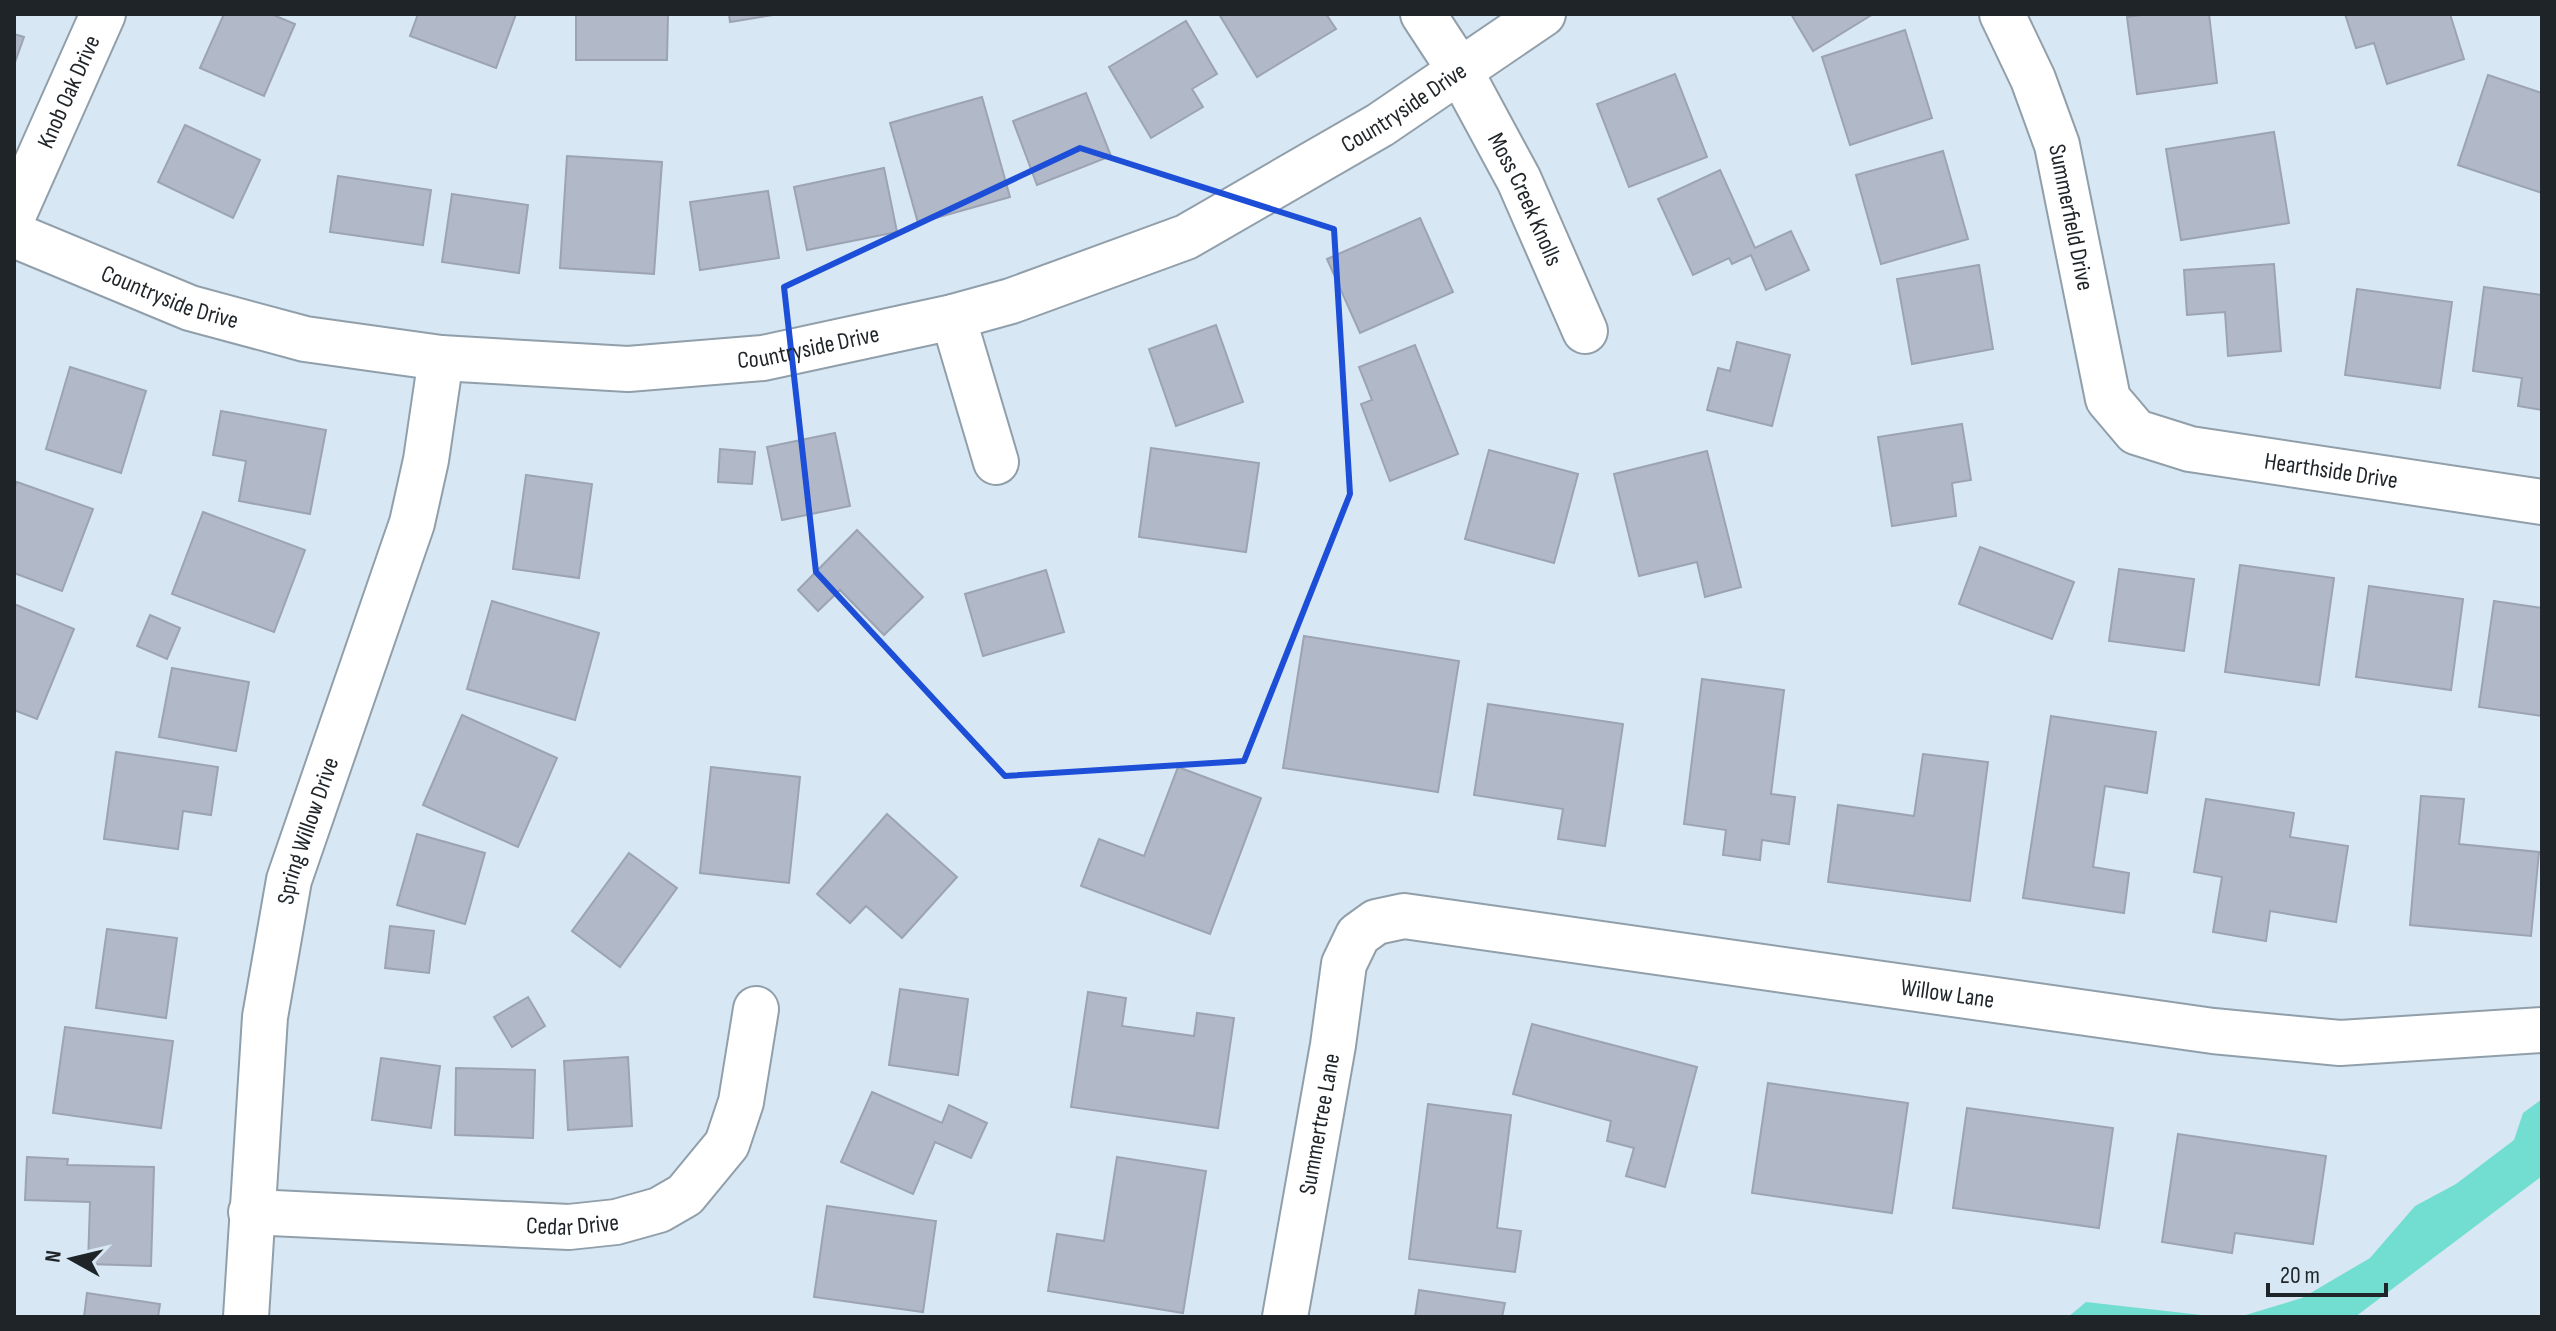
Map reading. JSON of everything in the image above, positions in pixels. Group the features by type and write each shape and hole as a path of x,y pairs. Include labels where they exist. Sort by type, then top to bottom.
{"street":[{"name":"Knob Oak Drive","path":"14,214 103,14"},
{"name":"Moss Creek Knolls","path":"1423,14 1459,69 1519,180 1585,331"},
{"name":"Countryside Drive","path":"14,235 190,308 305,339 441,358 643,368 763,358 953,317 1011,301 1186,237 1380,125 1543,14"},
{"name":"Summerfield Drive","path":"2002,14 2033,79 2057,145 2108,399 2127,425"},
{"path":"953,317 996,462"},
{"name":"Spring Willow Drive","path":"246,1317 265,1017 289,880 412,523 426,460 441,358"},
{"name":"Hearthside Drive","path":"2127,425 2136,432 2190,449 2542,502"},
{"name":"Willow Lane","path":"1358,935 1376,922 1404,916 2213,1031 2340,1043 2542,1030"},
{"name":"Summertree Lane","path":"1285,1317 1333,1045 1344,964 1358,935"},
{"name":"Cedar Drive","path":"251,1212 569,1227 616,1222 659,1210 685,1195 727,1144 741,1102 756,1009"}],"highlighted area":[{"path":"1080,148 1334,229 1350,494 1244,761 1005,776 816,572 784,287"}],"shaded area":[{"path":"2542,1099 2542,1176 2355,1317 2239,1317 2302,1298 2370,1258 2415,1206 2456,1184 2514,1140 2523,1113"},
{"path":"2086,1302 2219,1317 2068,1317"}],"building":[{"path":"224,14 271,14 295,24 264,96 200,68"},
{"path":"418,14 516,14 496,68 410,36"},
{"path":"576,14 668,14 667,60 576,60"},
{"path":"729,14 779,14 730,22"},
{"path":"1219,14 1326,14 1336,29 1257,77"},
{"path":"1791,14 1873,14 1813,51"},
{"path":"2209,14 2217,83 2137,94 2127,17"},
{"path":"2345,14 2450,14 2464,59 2387,84 2374,43 2356,48"},
{"path":"1186,21 1217,74 1192,89 1203,107 1151,138 1109,67"},
{"path":"1905,30 1932,118 1850,145 1822,57"},
{"path":"14,34 24,37 14,65"},
{"path":"1675,74 1707,157 1629,187 1597,104"},
{"path":"2488,75 2542,93 2542,193 2458,165"},
{"path":"1086,93 1111,156 1037,185 1013,121"},
{"path":"982,97 1010,197 918,223 890,123"},
{"path":"185,125 260,160 233,218 158,182"},
{"path":"2274,132 2289,223 2181,240 2166,149"},
{"path":"1943,151 1968,239 1881,264 1856,175"},
{"path":"567,156 662,162 654,274 560,268"},
{"path":"884,168 897,232 807,250 794,187"},
{"path":"1720,170 1755,248 1791,231 1809,270 1766,290 1751,255 1732,264 1729,258 1693,275 1658,199"},
{"path":"338,176 431,190 423,245 330,232"},
{"path":"768,191 779,258 700,270 690,202"},
{"path":"452,194 528,205 519,273 442,262"},
{"path":"1420,218 1453,292 1360,333 1327,259"},
{"path":"2274,264 2281,351 2228,356 2225,312 2187,315 2184,270"},
{"path":"1979,265 1993,349 1912,364 1897,279"},
{"path":"2484,287 2542,295 2542,410 2518,406 2522,378 2473,371"},
{"path":"2357,289 2452,302 2440,388 2345,375"},
{"path":"1216,325 1243,402 1176,426 1149,349"},
{"path":"1737,342 1790,355 1772,426 1707,410 1718,368 1730,371"},
{"path":"1415,345 1458,454 1390,481 1361,404 1372,400 1359,367"},
{"path":"70,367 146,391 121,473 46,449"},
{"path":"221,411 326,430 310,514 239,501 246,461 213,455"},
{"path":"1962,424 1971,480 1952,483 1956,516 1892,526 1878,437"},
{"path":"835,433 850,506 782,520 767,447"},
{"path":"1151,448 1259,463 1246,552 1139,537"},
{"path":"720,449 755,452 752,484 718,482"},
{"path":"1489,450 1578,474 1554,563 1465,539"},
{"path":"1707,451 1741,587 1705,597 1697,562 1639,576 1614,474"},
{"path":"526,475 592,484 579,578 513,569"},
{"path":"17,482 93,509 62,591 14,573 14,489"},
{"path":"203,512 305,550 274,632 172,594"},
{"path":"857,530 923,597 884,635 840,590 818,611 798,590"},
{"path":"1980,547 2074,582 2052,639 1959,604"},
{"path":"2240,565 2334,578 2319,685 2225,672"},
{"path":"2119,569 2194,579 2184,651 2109,641"},
{"path":"1046,570 1064,632 983,656 965,594"},
{"path":"2369,586 2463,599 2451,690 2356,677"},
{"path":"492,601 599,633 575,720 467,689"},
{"path":"2494,601 2542,608 2542,716 2479,707"},
{"path":"14,604 74,629 37,719 14,710"},
{"path":"150,615 180,628 167,659 137,646"},
{"path":"1304,636 1459,661 1438,792 1283,768"},
{"path":"172,668 249,682 236,751 159,737"},
{"path":"1702,679 1784,690 1771,794 1795,797 1789,844 1762,840 1760,860 1723,855 1726,830 1684,824"},
{"path":"1488,704 1623,724 1605,846 1558,839 1563,809 1474,795"},
{"path":"462,715 557,758 518,847 423,805"},
{"path":"2051,716 2156,732 2147,793 2105,786 2093,867 2129,873 2124,913 2023,898"},
{"path":"116,752 218,767 211,815 183,811 178,849 104,839"},
{"path":"1923,754 1988,762 1970,901 1828,882 1838,805 1914,816"},
{"path":"711,767 800,777 789,883 700,873"},
{"path":"1178,767 1261,798 1210,934 1081,886 1099,839 1144,856"},
{"path":"2421,796 2464,799 2459,844 2539,852 2531,936 2410,925"},
{"path":"2206,799 2294,813 2290,837 2348,846 2336,922 2270,911 2266,941 2213,932 2222,877 2194,872"},
{"path":"887,814 957,877 902,938 866,906 850,923 817,894"},
{"path":"417,834 485,853 465,924 397,905"},
{"path":"629,853 677,888 620,967 572,931"},
{"path":"390,926 434,931 429,973 385,968"},
{"path":"107,929 177,938 166,1018 96,1008"},
{"path":"900,989 968,999 958,1075 889,1065"},
{"path":"1088,992 1126,998 1122,1026 1194,1036 1197,1013 1234,1018 1218,1128 1071,1107"},
{"path":"528,997 545,1026 512,1047 494,1017"},
{"path":"1532,1024 1697,1067 1665,1187 1626,1176 1634,1148 1607,1141 1611,1121 1513,1094"},
{"path":"65,1027 173,1041 161,1128 53,1113"},
{"path":"628,1057 632,1126 568,1130 564,1061"},
{"path":"381,1058 440,1066 431,1128 372,1120"},
{"path":"456,1068 535,1070 533,1138 455,1135"},
{"path":"1768,1083 1908,1103 1892,1213 1752,1193"},
{"path":"872,1092 942,1123 949,1105 987,1123 971,1158 935,1142 913,1194 841,1162"},
{"path":"1428,1104 1511,1115 1497,1228 1521,1231 1515,1272 1409,1259"},
{"path":"1967,1108 2113,1128 2099,1228 1953,1208"},
{"path":"2178,1134 2326,1156 2313,1244 2235,1233 2232,1253 2162,1242"},
{"path":"27,1157 68,1159 67,1165 154,1167 151,1266 88,1264 90,1202 25,1200"},
{"path":"1117,1157 1206,1171 1183,1313 1048,1291 1057,1234 1104,1241"},
{"path":"827,1206 936,1221 923,1312 814,1297"},
{"path":"1419,1290 1505,1303 1502,1317 1415,1317"},
{"path":"87,1293 160,1304 158,1317 84,1317"}]}
